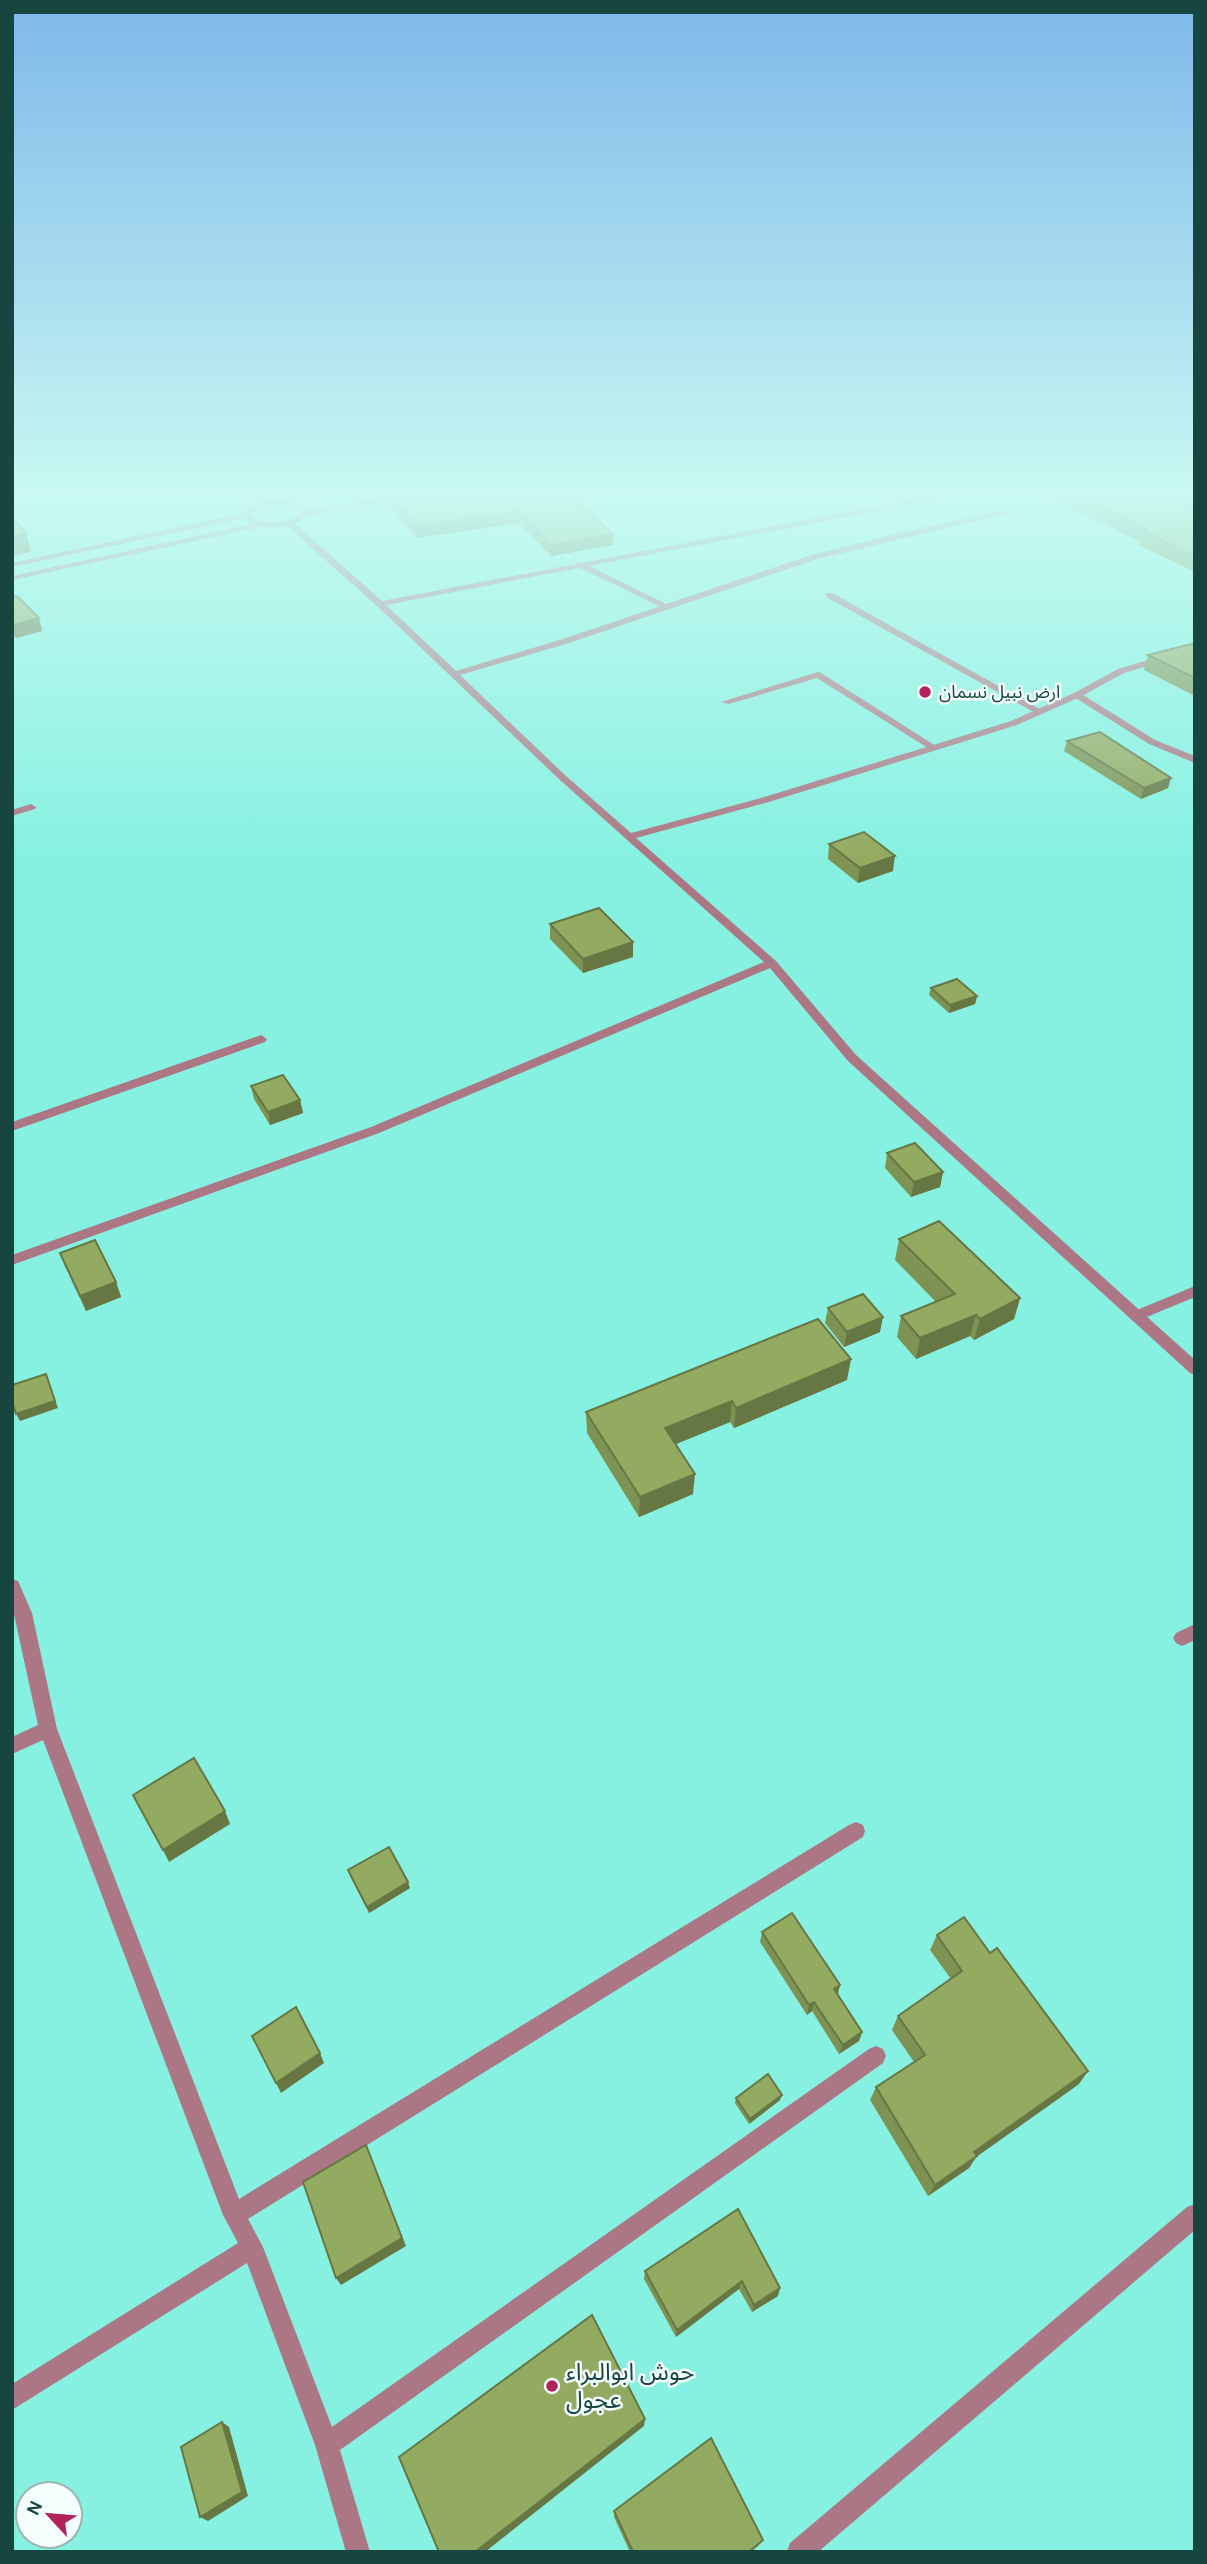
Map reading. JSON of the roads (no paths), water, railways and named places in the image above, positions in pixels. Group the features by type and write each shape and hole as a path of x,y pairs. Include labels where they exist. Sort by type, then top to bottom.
{"street":[{"path":"391,615 563,778 772,963 852,1058 1195,1369"},
{"path":"455,674 566,641 641,615"},
{"path":"864,615 1040,712"},
{"path":"631,836 1014,723 1077,695 1121,671 1195,649"},
{"path":"726,702 818,675 934,748"},
{"path":"1077,695 1152,742 1195,760"},
{"path":"12,813 32,807"},
{"path":"12,1260 375,1130 772,963"},
{"path":"12,1127 261,1038"},
{"path":"1137,1316 1195,1291"},
{"path":"12,1586 24,1613 48,1728 234,2215 252,2247 327,2445 358,2552"},
{"path":"12,1746 48,1728"},
{"path":"234,2215 856,1831"},
{"path":"327,2445 876,2056"},
{"path":"799,2552 1195,2216"},
{"path":"12,2398 252,2247"}],"place":[{"name":"ارض نبيل نسمان","path":"925,692"},
{"name":"حوش ابوالبراء عجول","path":"552,2386"}]}
